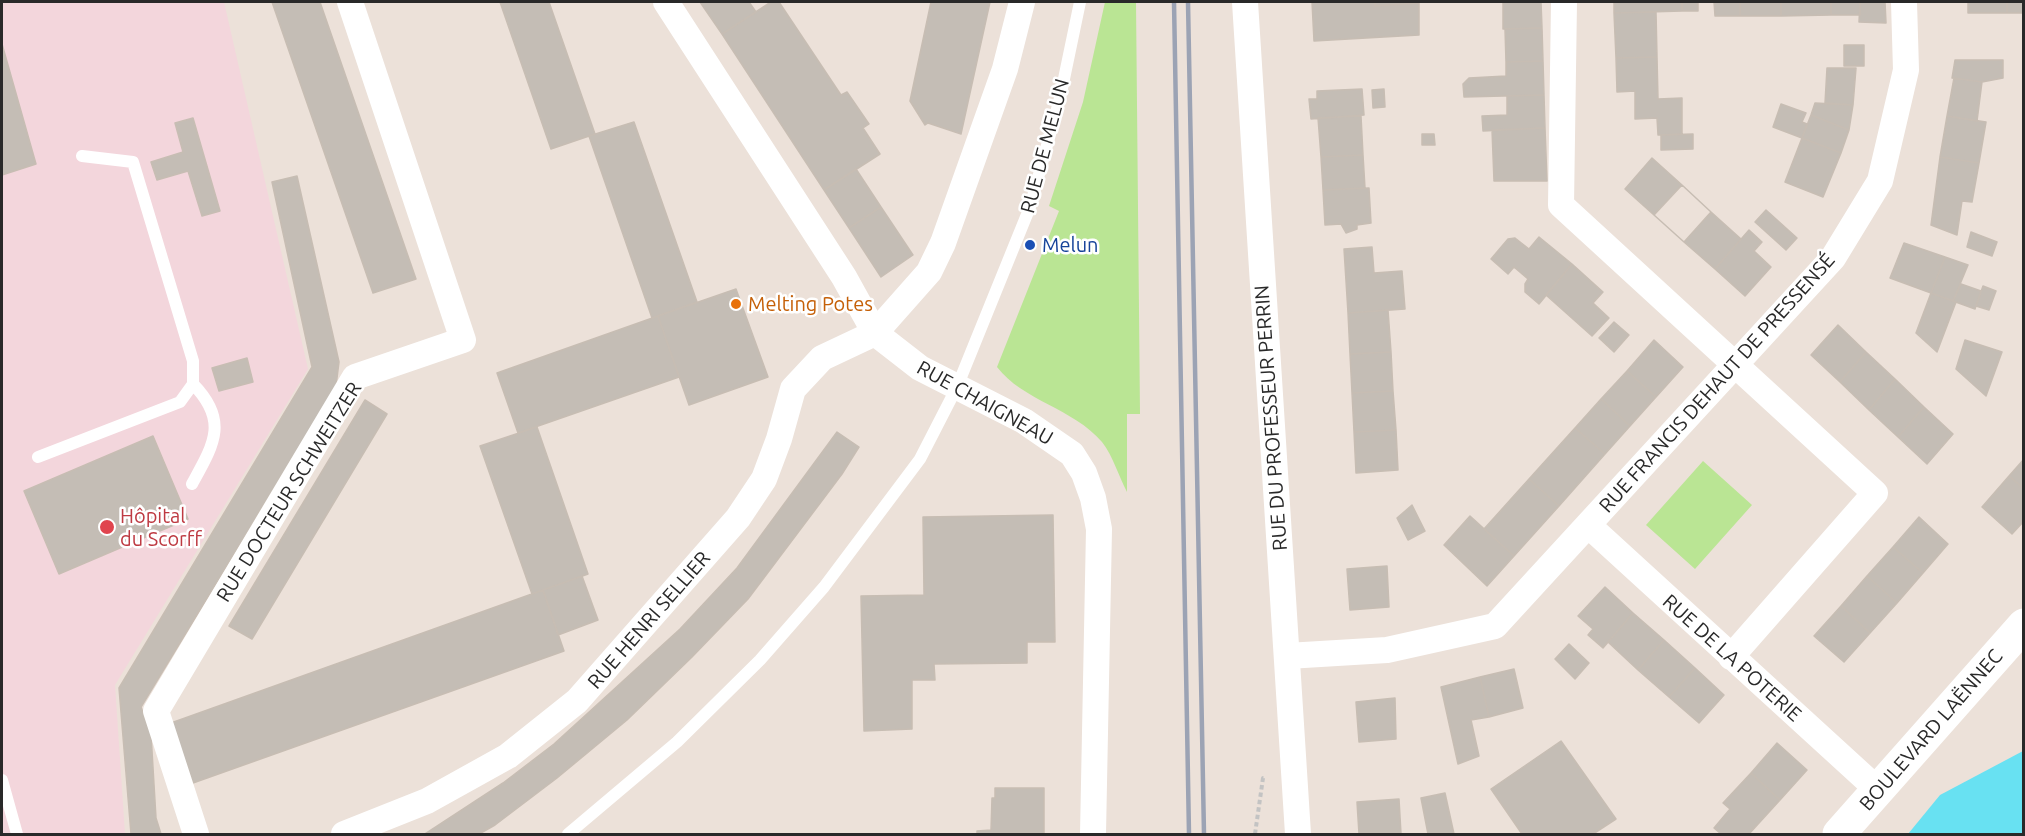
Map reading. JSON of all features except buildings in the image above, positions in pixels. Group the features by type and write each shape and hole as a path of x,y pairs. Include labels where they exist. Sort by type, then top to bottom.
{"main road":[{"name":"BOULEVARD LAËNNEC","path":"1839,834 2024,625"}],"street":[{"name":"RUE DOCTEUR SCHWEITZER","path":"196,834 156,711 355,377 463,340 350,2"},
{"name":"RUE CHAIGNEAU","path":"666,2 844,277 875,333 920,368 1024,421 1072,454 1084,473 1093,498 1099,529 1093,834"},
{"path":"875,333 929,272 943,243 1005,69 1022,2"},
{"name":"RUE DU PROFESSEUR PERRIN","path":"1245,2 1298,834"},
{"path":"1564,2 1561,205 1875,493 1731,657"},
{"name":"RUE FRANCIS DEHAUT DE PRESSENSÉ","path":"1287,656 1387,650 1495,626 1833,258 1880,180 1906,70 1904,2"},
{"name":"RUE HENRI SELLIER","path":"344,834 427,801 508,756 577,701 738,518 764,479 779,439 792,389 822,358 875,333"},
{"name":"RUE DE LA POTERIE","path":"1588,525 1878,790"}],"lane":[{"name":"RUE DE MELUN","path":"568,834 677,742 760,660 825,587 920,459 957,387 1030,207 1060,98 1080,2"},
{"path":"38,458 180,402 193,384 193,361 134,162 82,156"},
{"path":"192,484 211,450 217,425 207,399 193,384"},
{"path":"2,780 17,834"}],"shaded area":[{"name":"Hôpital du Scorff","path":"2,2 224,2 308,369 115,685 125,834 2,834"}],"green space":[{"path":"1105,2 1136,2 1140,414 1127,414 1127,492 1106,448 1090,430 1020,388 997,367 1059,211 1049,206 1083,102"},
{"path":"1703,461 1752,505 1695,569 1646,525"}],"water":[{"path":"2023,751 2023,834 1908,834 1940,795"}],"railway":[{"path":"1174,2 1189,834"},
{"path":"1188,2 1204,834"}],"place":[{"name":"Melun","path":"1030,245"},
{"name":"Melting Potes","path":"736,304"},
{"name":"Hôpital du Scorff","path":"107,527"}]}
